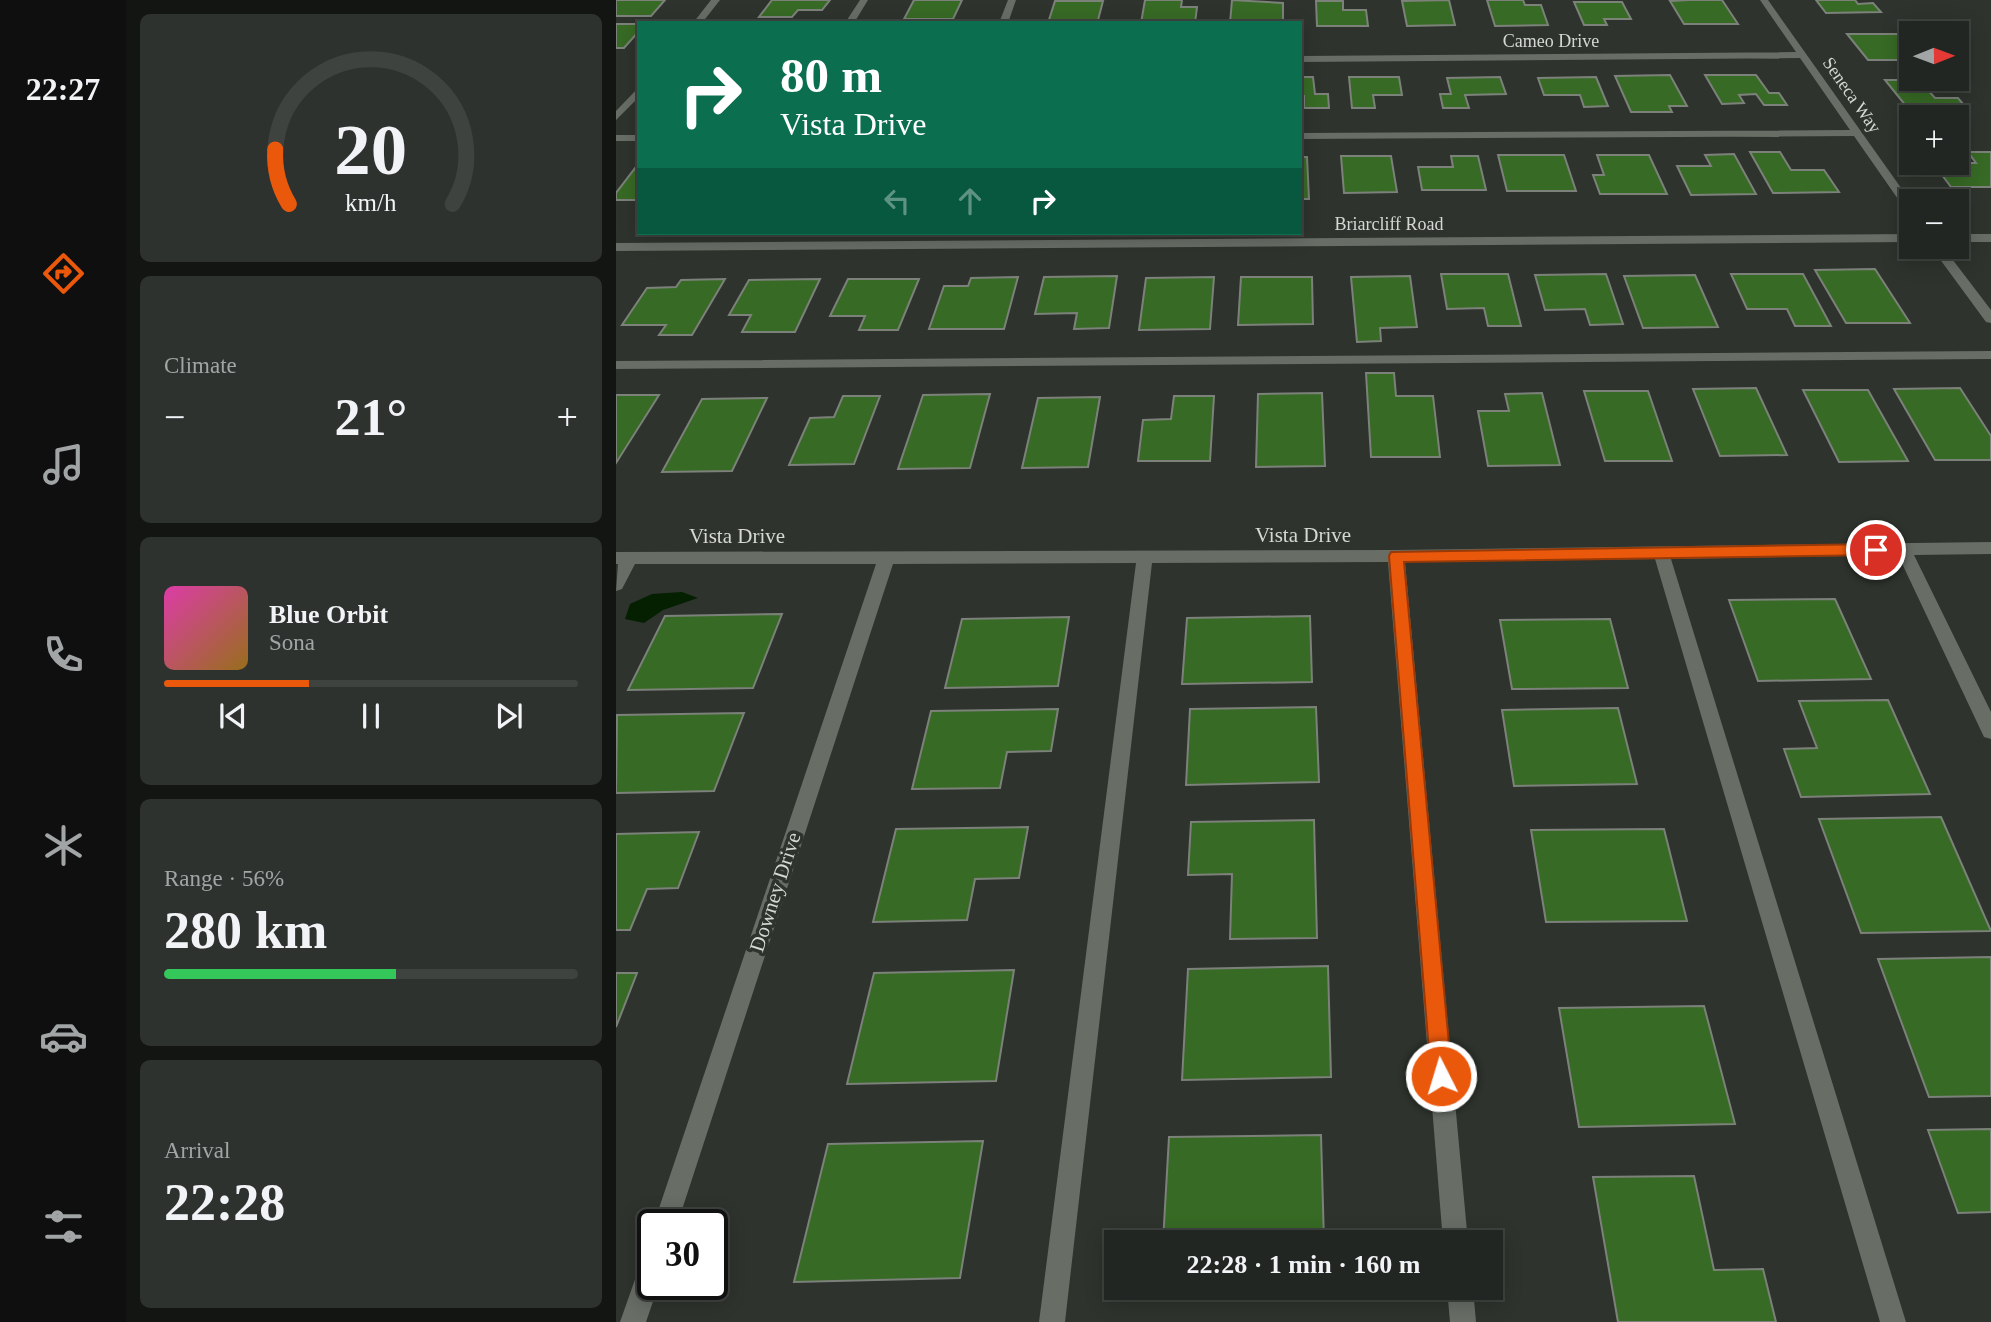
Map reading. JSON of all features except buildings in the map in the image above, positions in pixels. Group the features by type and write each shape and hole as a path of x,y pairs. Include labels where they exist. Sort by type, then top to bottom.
{"street":[{"path":"698,21 716,0"},
{"path":"850,21 864,0"},
{"path":"1004,21 1012,0"},
{"name":"Seneca Way","path":"1764,0 1899,193"},
{"name":"Cameo Drive","path":"1302,59 1802,55"},
{"path":"616,117 637,92"},
{"path":"1302,136 1857,133"},
{"path":"616,138 637,138"},
{"name":"Briarcliff Road","path":"616,247 1899,238"},
{"path":"1969,238 1991,238"},
{"path":"1946,259 1991,319"},
{"path":"616,365 1991,355"},
{"name":"Vista Drive","path":"623,558 1396,556 1991,548"},
{"path":"1903,549 1991,731"},
{"path":"1661,552 1893,1322"},
{"path":"1396,556 1455,1230"},
{"path":"1052,1322 1145,557"},
{"path":"616,583 623,558"},
{"name":"Downey Drive","path":"670,1209 886,559"},
{"path":"633,1322 640,1300"},
{"path":"1461,1300 1463,1322"}],"shaded area":[{"path":"682,592 698,598 663,610 644,623 625,619 630,604 652,594"}],"route":[{"path":"1441,1076 1396,556 1876,550"}]}
